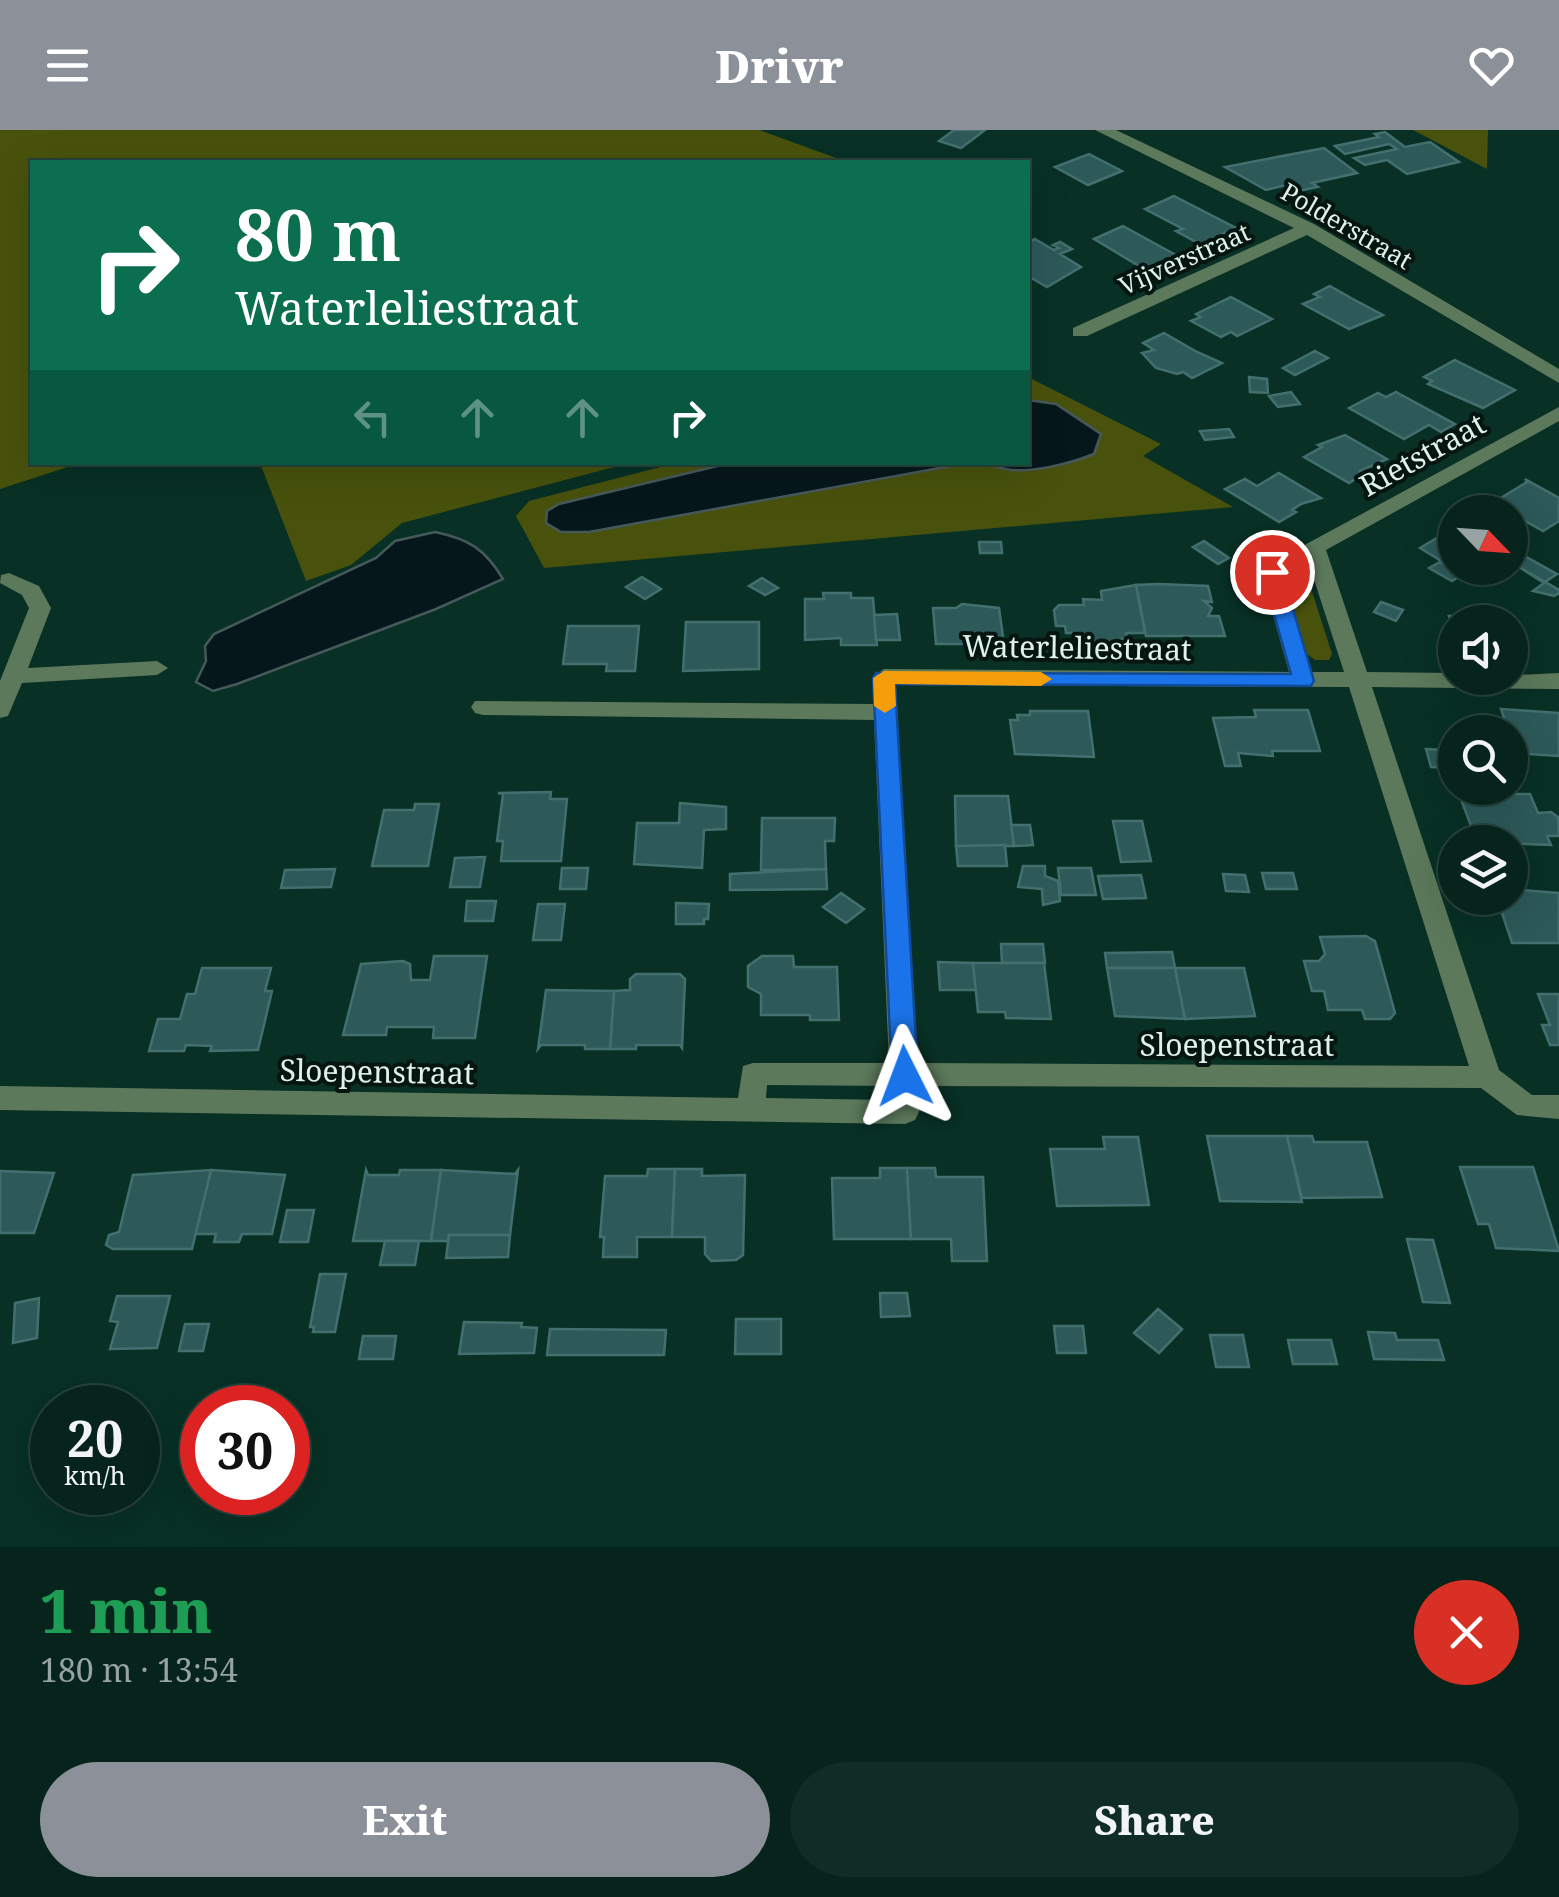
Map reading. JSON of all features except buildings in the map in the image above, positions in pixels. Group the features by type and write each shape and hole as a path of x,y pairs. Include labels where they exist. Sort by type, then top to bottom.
{"street":[{"name":"Polderstraat","path":"1103,130 1308,228 1559,377"},
{"name":"Vijverstraat","path":"1080,332 1308,228"},
{"name":"Rietstraat","path":"1303,681 1272,572 1559,413"},
{"path":"1315,548 1362,682 1487,1077 1528,1108 1559,1107"},
{"path":"0,710 40,608 31,591 9,580"},
{"path":"16,676 158,668"},
{"name":"Waterleliestraat","path":"905,1076 884,678 1303,681"},
{"path":"1303,681 1559,681"},
{"path":"483,707 885,712"},
{"name":"Sloepenstraat","path":"0,1098 906,1112 905,1076 1487,1077"}],"green space":[{"path":"0,130 759,130 842,160 30,160 30,465 74,465 0,489"},
{"path":"1413,130 1488,130 1487,169"},
{"path":"1030,378 1161,444 1143,456 1233,507 544,568 516,516 529,501 668,465 721,465 629,486 589,532 956,465 1000,465 1008,471 1076,461 1094,454 1056,404 1030,400"},
{"path":"261,465 621,465 402,523 351,565 306,581"},
{"path":"1295,574 1308,579 1332,654 1329,660 1315,660 1307,654 1284,578"}],"shaded area":[{"path":"1030,400 1056,404 1101,434 1094,454 1033,469 997,467 1030,465"},
{"path":"722,465 956,465 589,532 561,532 546,523 547,511 559,504"},
{"path":"435,532 475,547 503,579 436,609 237,684 213,691 196,682 206,661 205,646 214,634 376,558 395,541"}],"slow traffic":[{"path":"885,706 884,678 1041,679"}],"route":[{"path":"905,1076 884,678 1303,681 1272,572"}]}
